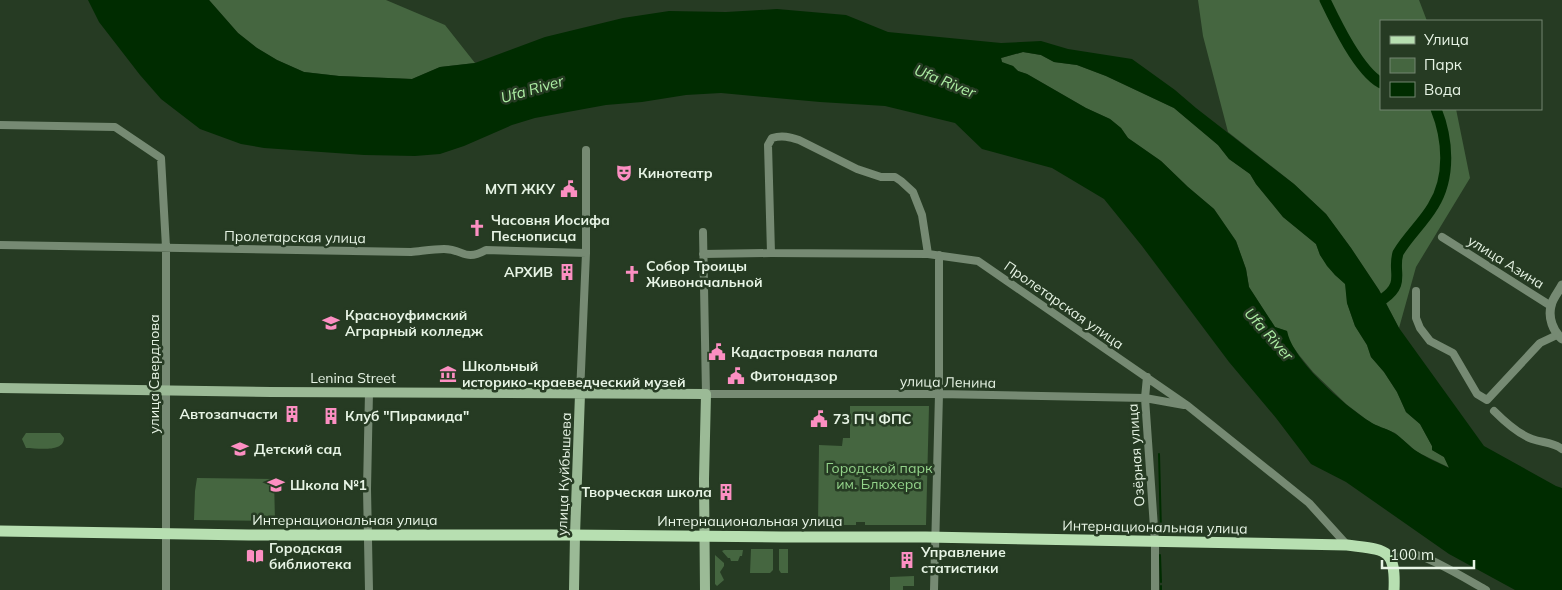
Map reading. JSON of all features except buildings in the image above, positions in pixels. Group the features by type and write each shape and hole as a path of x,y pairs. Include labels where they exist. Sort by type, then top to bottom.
{"main road":[{"name":"Lenina Street","path":"0,388 706,394"},
{"name":"улица Куйбышева","path":"574,590 580,394"},
{"path":"705,590 704,479 706,394"},
{"name":"Интернациональная улица","path":"0,531 166,534 936,537 1347,545 1377,550 1392,559"},
{"path":"1392,559 1395,570 1394,590"}],"street":[{"name":"улица Свердлова","path":"0,125 115,127 161,158 166,247 166,590"},
{"path":"771,253 768,145 774,137 780,136 794,138 857,169 881,177 895,177 901,181 913,192 922,215 928,254"},
{"name":"улица Куйбышева","path":"580,394 586,253 586,150"},
{"path":"703,232 706,394"},
{"name":"улица Азина","path":"1442,238 1551,306 1552,325 1560,337"},
{"name":"Пролетарская улица","path":"0,244 411,252 445,249 458,251 463,255 470,256 486,250 586,253"},
{"name":"Пролетарская улица","path":"703,254 928,254 978,260 1188,406 1309,503 1347,545"},
{"path":"934,590 939,394 939,255"},
{"path":"1551,306 1562,285"},
{"path":"1416,291 1416,318 1420,328 1430,341 1453,353 1477,394 1487,400 1540,342 1560,337"},
{"name":"Озёрная улица","path":"1147,378 1145,398 1155,542 1155,590"},
{"path":"369,392 367,495 369,590"},
{"name":"улица Ленина","path":"706,394 939,394 1145,398 1188,406"},
{"path":"1494,411 1508,425 1531,439 1556,444 1562,449"},
{"path":"1392,559 1405,554 1413,554 1425,558 1486,590"}],"green space":[{"path":"209,0 386,0 445,25 475,63 440,67 412,79 339,76 304,72 277,60 257,48 238,33"},
{"path":"1198,0 1419,0 1427,20 1380,20 1380,110 1456,110 1470,178 1416,267 1399,328 1379,290 1326,214 1294,184 1228,132 1203,36"},
{"path":"1023,52 1041,55 1054,62 1077,65 1106,76 1174,108 1218,145 1229,159 1250,174 1283,217 1316,244 1320,255 1335,275 1346,284 1347,303 1355,326 1367,345 1371,357 1397,392 1406,412 1420,424 1432,446 1432,450 1444,457 1450,468 1417,452 1395,433 1371,423 1346,404 1313,372 1289,341 1287,331 1275,327 1249,287 1246,269 1236,241 1214,209 1161,161 1128,138 1121,128 1110,119 1086,108 1027,74 1018,71 1013,66 1002,63 1001,58"},
{"name":"Городской парк им. Блюхера","path":"850,406 929,406 926,525 865,525 865,522 856,522 856,525 818,525 819,445 842,446 843,438 850,438"},
{"path":"26,433 60,433 64,438 63,443 55,448 26,448 22,439"},
{"path":"197,478 274,479 275,521 194,520"},
{"path":"751,549 773,549 773,570 770,573 750,573"},
{"path":"779,549 788,549 788,573 781,573 779,570"},
{"path":"743,550 742,556 740,556 738,561 731,561 722,551"},
{"path":"715,555 724,563 720,572 724,580 717,586 715,584"},
{"path":"914,576 914,586 903,586 903,590 890,590 890,577"}],"water":[{"name":"Ufa River","path":"88,0 209,0 238,33 257,48 277,60 304,72 339,76 412,79 440,67 475,63 545,37 623,18 669,11 726,12 777,9 846,15 888,32 1001,43 1041,41 1068,49 1132,59 1175,90 1294,184 1326,214 1379,290 1399,328 1484,446 1562,488 1562,590 1515,590 1449,554 1346,482 1311,464 1276,418 1229,362 1142,246 1104,199 1052,168 982,149 955,123 885,106 721,93 686,95 606,105 535,118 512,125 464,146 440,154 415,156 364,155 264,148 241,144 200,129 161,99 99,22","holes":["1023,52 1041,55 1054,62 1077,65 1106,76 1174,108 1218,145 1229,159 1250,174 1283,217 1316,244 1327,266 1345,284 1347,303 1355,326 1367,345 1371,357 1397,392 1406,412 1420,424 1432,446 1432,450 1444,457 1449,468 1422,454 1391,431 1372,423 1359,414 1309,368 1291,343 1287,331 1275,327 1249,287 1246,269 1236,241 1214,209 1161,161 1128,138 1121,128 1110,119 1086,108 1027,74 1018,71 1013,66 1002,62 1001,58"]}],"waterway":[{"path":"1325,0 1357,58 1380,82"},
{"path":"1383,299 1394,288 1396,282 1398,253 1433,206 1443,183 1446,158 1445,145 1436,110"},
{"path":"1159,454 1161,531"},
{"path":"1160,555 1161,582"}],"place":[{"name":"Кинотеатр","path":"624,173"},
{"name":"МУП ЖКУ","path":"569,189"},
{"name":"Часовня Иосифа Песнописца","path":"477,228"},
{"name":"АРХИВ","path":"567,272"},
{"name":"Собор Троицы Живоначальной","path":"632,274"},
{"name":"Красноуфимский Аграрный колледж","path":"331,323"},
{"name":"Кадастровая палата","path":"717,352"},
{"name":"Школьный историко-краеведческий музей","path":"448,374"},
{"name":"Фитонадзор","path":"736,376"},
{"name":"Автозапчасти","path":"292,414"},
{"name":"Клуб \"Пирамида\"","path":"331,416"},
{"name":"73 ПЧ ФПС","path":"819,419"},
{"name":"Детский сад","path":"240,449"},
{"name":"Школа №1","path":"276,485"},
{"name":"Творческая школа","path":"726,492"},
{"name":"Городская библиотека","path":"255,556"},
{"name":"Управление статистики","path":"907,560"}]}
